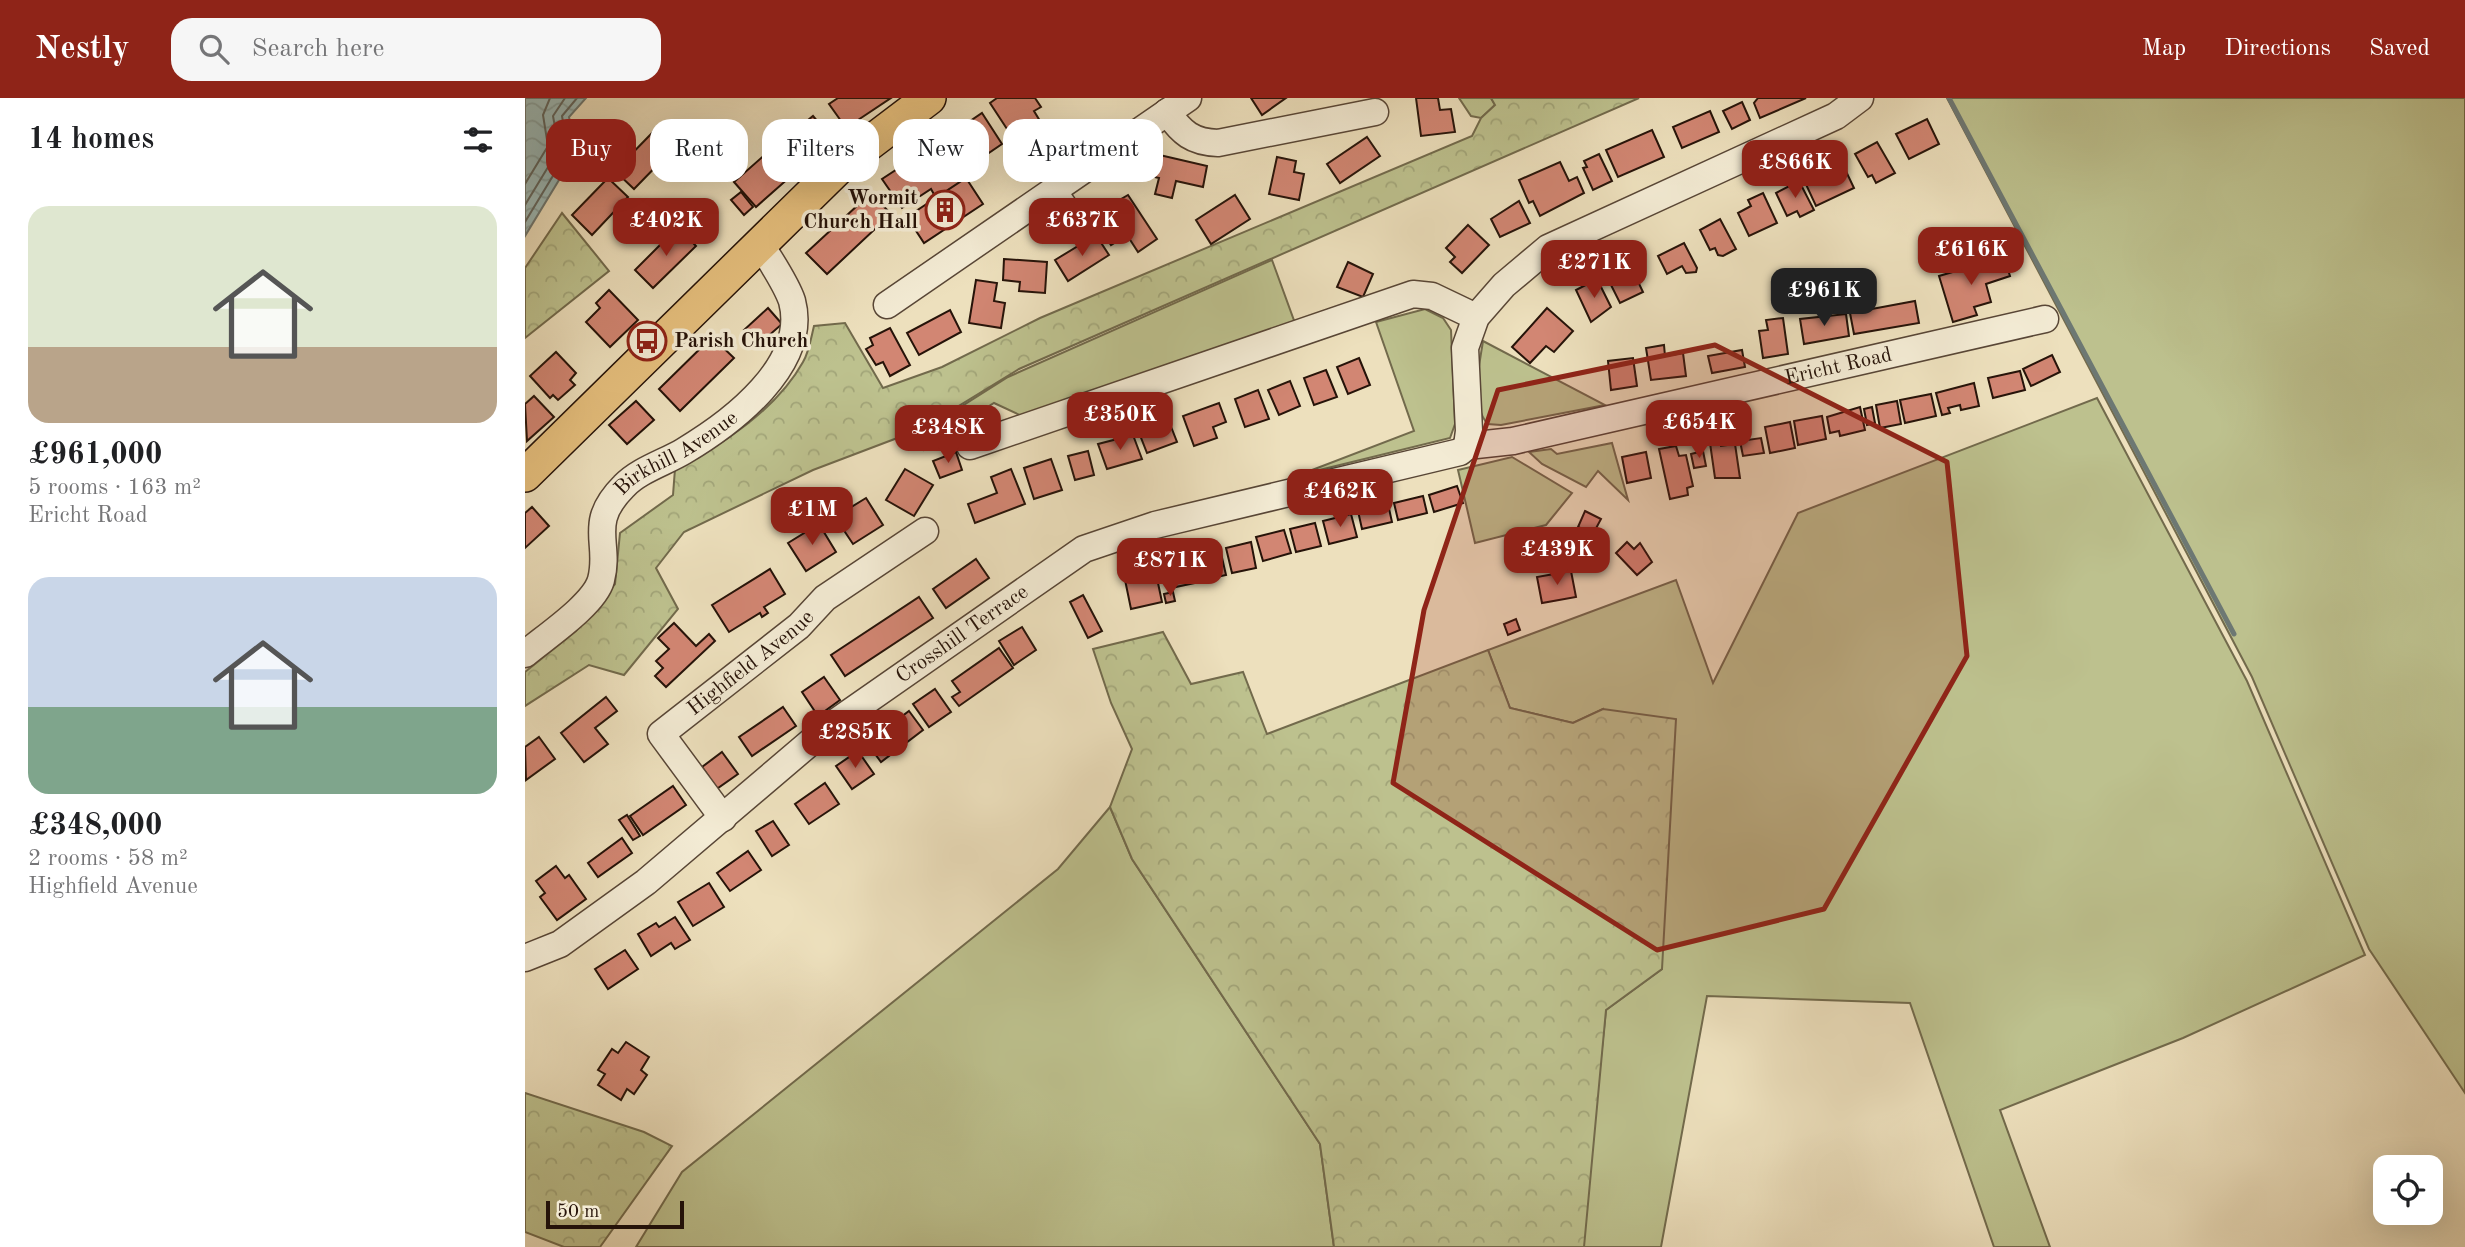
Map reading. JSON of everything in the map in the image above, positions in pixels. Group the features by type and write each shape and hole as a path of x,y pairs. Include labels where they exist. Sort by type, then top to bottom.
{"main road":[{"path":"525,475 842,164 929,98"}],"street":[{"path":"1467,446 1469,431 1465,348 1476,317 1504,285 1549,248 1836,117 1860,98"},
{"path":"1178,105 1182,133 1198,142 1218,143 1375,112"},
{"path":"887,305 1060,201 1178,105"},
{"name":"Birkhill Avenue","path":"525,654 593,596 601,579 601,523 610,504 625,484 715,433 750,402 788,355 795,330 792,300 761,245"},
{"path":"970,446 998,423 1413,293 1432,296 1476,317"},
{"name":"Ericht Road","path":"1467,446 1513,441 2045,319"},
{"name":"Crosshill Terrace","path":"525,958 560,944 646,882 826,729 1084,549 1155,525 1460,452 1467,446"},
{"name":"Highfield Avenue","path":"723,818 661,734 799,626 825,598 925,531"}],"highlighted area":[{"path":"1715,345 1947,462 1967,656 1824,909 1657,950 1393,783 1424,610 1498,390"}],"green space":[{"path":"1459,98 1491,98 1495,105 1481,118 1471,116"},
{"path":"1491,98 1639,98 1019,369 921,429 813,470 684,532 656,568 678,609 624,675 589,665 525,706 525,672 576,631 615,584 620,533 673,495 675,469 729,437 779,395 805,358 814,326 845,323 883,388 942,367 1040,318 1472,136 1481,118 1495,105"},
{"path":"1947,98 2465,98 2465,1093 2369,949 2252,677"},
{"path":"562,213 609,271 525,338 525,268"},
{"path":"1272,260 1296,326 1024,417 994,403 986,408 985,423 963,439 924,450 918,434 1008,377"},
{"path":"1425,309 1443,318 1451,330 1455,424 1450,438 1299,475 1414,431 1376,322"},
{"path":"1483,341 1605,405 1501,425 1487,424 1477,395"},
{"path":"2097,398 2247,681 2365,955 2183,1038 2000,1110 2050,1247 1994,1247 1910,1003 1707,996 1661,1247 1581,1247 1606,1010 1662,969 1603,709 1573,723 1510,708 1488,650 1676,580 1713,683 1798,513"},
{"path":"1612,443 1628,500 1598,471 1586,487 1542,464 1529,452 1551,449 1557,454"},
{"path":"1512,457 1572,493 1546,525 1475,543 1458,470"},
{"path":"1163,632 1191,684 1243,672 1267,734 1488,650 1510,708 1573,723 1603,709 1676,719 1662,969 1606,1010 1584,1247 1334,1247 1320,1144 1132,859 1110,807 1132,749 1111,703 1093,649"},
{"path":"1110,807 1132,859 1320,1144 1334,1247 636,1247 682,1172 1058,869"},
{"path":"525,1093 644,1132 672,1146 600,1247 564,1247 525,1232"}],"water":[{"path":"525,98 586,98 569,119 546,119 546,182 558,182 525,236"}],"building":[{"path":"838,98 891,98 860,119 840,119 829,104"},
{"path":"997,98 1035,98 1041,107 1034,111 1039,119 1003,119 1003,123 990,103"},
{"path":"1251,98 1286,98 1262,115"},
{"path":"1416,98 1438,98 1440,110 1451,109 1455,132 1421,136"},
{"path":"1758,98 1806,98 1760,118 1754,103"},
{"path":"1742,102 1750,120 1732,129 1723,111"},
{"path":"1710,111 1719,132 1682,148 1673,127"},
{"path":"982,113 986,119 973,119"},
{"path":"1927,119 1939,144 1909,159 1896,134"},
{"path":"989,124 1002,144 989,153"},
{"path":"1652,130 1664,157 1618,177 1606,150"},
{"path":"650,135 650,173 634,189 627,182 636,182 636,149"},
{"path":"1367,137 1380,156 1340,183 1327,164"},
{"path":"1877,142 1895,173 1876,183 1872,175 1868,177 1855,154"},
{"path":"1599,154 1612,181 1593,190 1583,168 1587,167 1584,161"},
{"path":"1163,156 1207,166 1203,187 1176,181 1172,198 1155,194 1158,182 1163,182"},
{"path":"762,157 762,182 784,182 756,207 734,182 748,182 748,170"},
{"path":"1277,157 1296,161 1294,172 1304,174 1299,200 1269,194"},
{"path":"1560,162 1569,181 1577,177 1584,193 1540,216 1533,201 1529,203 1519,180"},
{"path":"1843,165 1854,188 1816,206 1803,178 1813,173 1815,178"},
{"path":"893,172 893,182 961,182 936,198 931,189 902,208 882,179"},
{"path":"1799,181 1814,210 1800,217 1797,211 1787,216 1776,193"},
{"path":"604,182 612,182 628,197 592,235 572,215"},
{"name":"Wormit Church Hall","path":"960,182 969,182 983,204 924,243 907,217"},
{"path":"741,192 753,207 744,215 731,200"},
{"path":"871,193 891,214 827,274 806,253"},
{"path":"1763,193 1777,223 1749,236 1738,213 1751,206 1748,200"},
{"path":"1128,195 1157,239 1138,252 1127,235 1111,245 1099,226 1115,216 1109,206"},
{"path":"1235,195 1250,219 1211,244 1196,220"},
{"path":"1519,201 1530,223 1500,237 1491,219"},
{"path":"1720,219 1736,249 1723,256 1718,255 1715,248 1710,250 1700,230"},
{"path":"1468,225 1489,245 1462,273 1450,262 1455,257 1446,248"},
{"path":"678,227 696,246 653,288 635,270"},
{"path":"1096,235 1109,255 1068,281 1055,260"},
{"path":"1684,243 1697,268 1696,272 1686,273 1682,266 1667,274 1658,256"},
{"path":"2004,257 2010,276 1986,284 1991,302 1974,307 1977,315 1953,322 1939,276"},
{"path":"1004,259 1047,262 1045,293 1019,291 1020,282 1003,280"},
{"path":"1348,262 1373,274 1363,297 1337,287"},
{"path":"1623,265 1627,274 1633,271 1643,292 1620,303 1605,273"},
{"path":"1597,279 1611,307 1591,322 1576,290"},
{"path":"976,280 997,283 994,301 1005,303 1001,328 969,323"},
{"path":"609,290 638,320 610,347 586,322 600,308 596,303"},
{"path":"1915,301 1919,323 1854,334 1850,313"},
{"path":"768,308 782,324 758,345 744,330"},
{"path":"1547,308 1573,331 1554,352 1546,346 1530,363 1512,347"},
{"path":"950,310 961,332 919,355 907,333"},
{"path":"1846,314 1849,336 1804,344 1800,319"},
{"path":"1783,318 1788,354 1763,358 1759,331 1768,330 1766,320"},
{"path":"890,328 910,365 890,376 883,362 876,365 866,349 873,345 870,338"},
{"path":"712,337 734,358 680,411 659,389"},
{"path":"1664,345 1665,356 1683,353 1686,376 1651,380 1646,348"},
{"path":"1742,350 1745,367 1712,373 1708,356"},
{"path":"556,352 576,373 570,380 575,385 558,400 553,395 550,398 530,376"},
{"path":"2052,355 2060,372 2031,386 2023,369"},
{"path":"1359,358 1370,385 1348,394 1337,367"},
{"path":"1633,358 1637,386 1611,390 1608,361"},
{"path":"1326,370 1337,397 1314,405 1304,378"},
{"path":"2020,371 2025,390 1993,398 1988,378"},
{"path":"1290,381 1300,406 1279,415 1268,390"},
{"path":"1974,383 1979,406 1961,410 1960,405 1948,408 1950,413 1942,415 1936,393"},
{"path":"1258,390 1269,419 1245,427 1235,399"},
{"path":"1931,394 1936,416 1905,423 1900,400"},
{"path":"534,396 554,417 527,441 525,404"},
{"path":"636,401 654,420 627,444 609,425"},
{"path":"1897,401 1901,424 1880,428 1876,405"},
{"path":"1219,403 1226,422 1213,427 1217,438 1194,446 1183,416"},
{"path":"1860,407 1865,430 1840,436 1839,431 1830,433 1827,417"},
{"path":"1872,407 1875,423 1867,425 1864,409"},
{"path":"1822,416 1826,439 1798,445 1794,421"},
{"path":"1168,419 1177,442 1147,453 1138,430"},
{"path":"1790,422 1795,448 1770,453 1765,427"},
{"path":"1133,435 1142,459 1107,469 1098,444"},
{"path":"1761,438 1764,453 1743,456 1740,441"},
{"path":"1720,441 1721,446 1735,444 1740,478 1715,478 1710,443"},
{"path":"1676,446 1679,456 1686,455 1693,486 1687,488 1688,495 1670,499 1659,449"},
{"path":"1088,451 1094,475 1075,480 1068,456"},
{"path":"1703,451 1706,466 1694,468 1691,454"},
{"path":"956,452 962,470 940,478 933,461"},
{"path":"1646,452 1651,478 1627,483 1622,457"},
{"path":"1051,459 1062,490 1034,499 1024,468"},
{"path":"905,469 933,485 914,516 886,500"},
{"path":"1011,469 1025,504 975,523 968,504 997,493 991,477"},
{"path":"1457,486 1463,503 1434,512 1429,495"},
{"path":"1423,496 1427,513 1398,520 1394,503"},
{"path":"866,498 883,525 853,544 835,517"},
{"path":"1388,504 1392,522 1362,529 1358,511"},
{"path":"532,507 549,526 525,548 525,513"},
{"path":"1585,511 1601,519 1593,534 1578,527"},
{"path":"1351,514 1357,537 1329,544 1323,521"},
{"path":"1315,523 1321,546 1296,552 1290,529"},
{"path":"819,524 836,552 806,571 788,543"},
{"path":"1284,530 1291,553 1263,561 1256,537"},
{"path":"1251,542 1256,568 1232,573 1226,548"},
{"path":"1627,542 1634,549 1640,543 1652,562 1637,575 1616,553"},
{"path":"1220,549 1226,575 1202,580 1196,555"},
{"path":"1189,556 1195,583 1171,588 1165,562"},
{"path":"976,559 989,578 946,608 933,589"},
{"path":"1154,564 1162,602 1131,609 1123,570"},
{"path":"770,569 785,594 764,607 768,613 762,617 760,613 729,632 712,605"},
{"path":"1571,571 1576,597 1542,603 1537,577"},
{"path":"1173,592 1175,601 1166,603 1164,594"},
{"path":"1083,595 1102,631 1088,638 1070,602"},
{"path":"919,597 933,618 845,676 831,655"},
{"path":"1516,619 1520,630 1508,635 1504,624"},
{"path":"674,623 696,646 709,634 715,641 666,687 655,676 663,668 656,661 669,649 658,638"},
{"path":"1022,627 1036,650 1014,665 999,641"},
{"path":"999,648 1013,668 959,706 952,697 960,692 952,681"},
{"path":"824,677 840,700 818,716 802,692"},
{"path":"935,689 951,712 929,727 913,704"},
{"path":"606,697 617,711 595,728 608,744 584,762 561,733"},
{"path":"783,707 796,726 752,756 739,737"},
{"path":"909,711 923,730 881,762 867,743"},
{"path":"539,737 555,759 526,780 525,747"},
{"path":"858,751 874,774 852,789 836,766"},
{"path":"722,752 738,774 708,795 700,783 709,777 702,767"},
{"path":"825,783 839,804 809,824 795,804"},
{"path":"673,786 686,805 643,835 630,816"},
{"path":"627,815 640,836 633,840 619,820"},
{"path":"773,821 789,845 772,856 756,831"},
{"path":"622,838 632,853 598,877 588,863"},
{"path":"748,851 761,870 730,891 717,873"},
{"path":"556,866 565,878 569,875 586,899 557,920 540,897 545,893 536,881"},
{"path":"709,883 724,907 693,926 678,902"},
{"path":"675,917 690,940 675,949 671,943 651,956 638,934 656,923 659,927"},
{"path":"625,950 638,969 608,989 595,969"},
{"path":"626,1042 649,1057 641,1070 647,1075 634,1094 627,1089 621,1100 598,1085 605,1074 598,1070 612,1049 618,1053"}],"waterway":[{"path":"1949,98 2234,634"}],"place":[{"name":"Wormit Church Hall","path":"945,210"},
{"name":"Parish Church","path":"647,341"}]}
